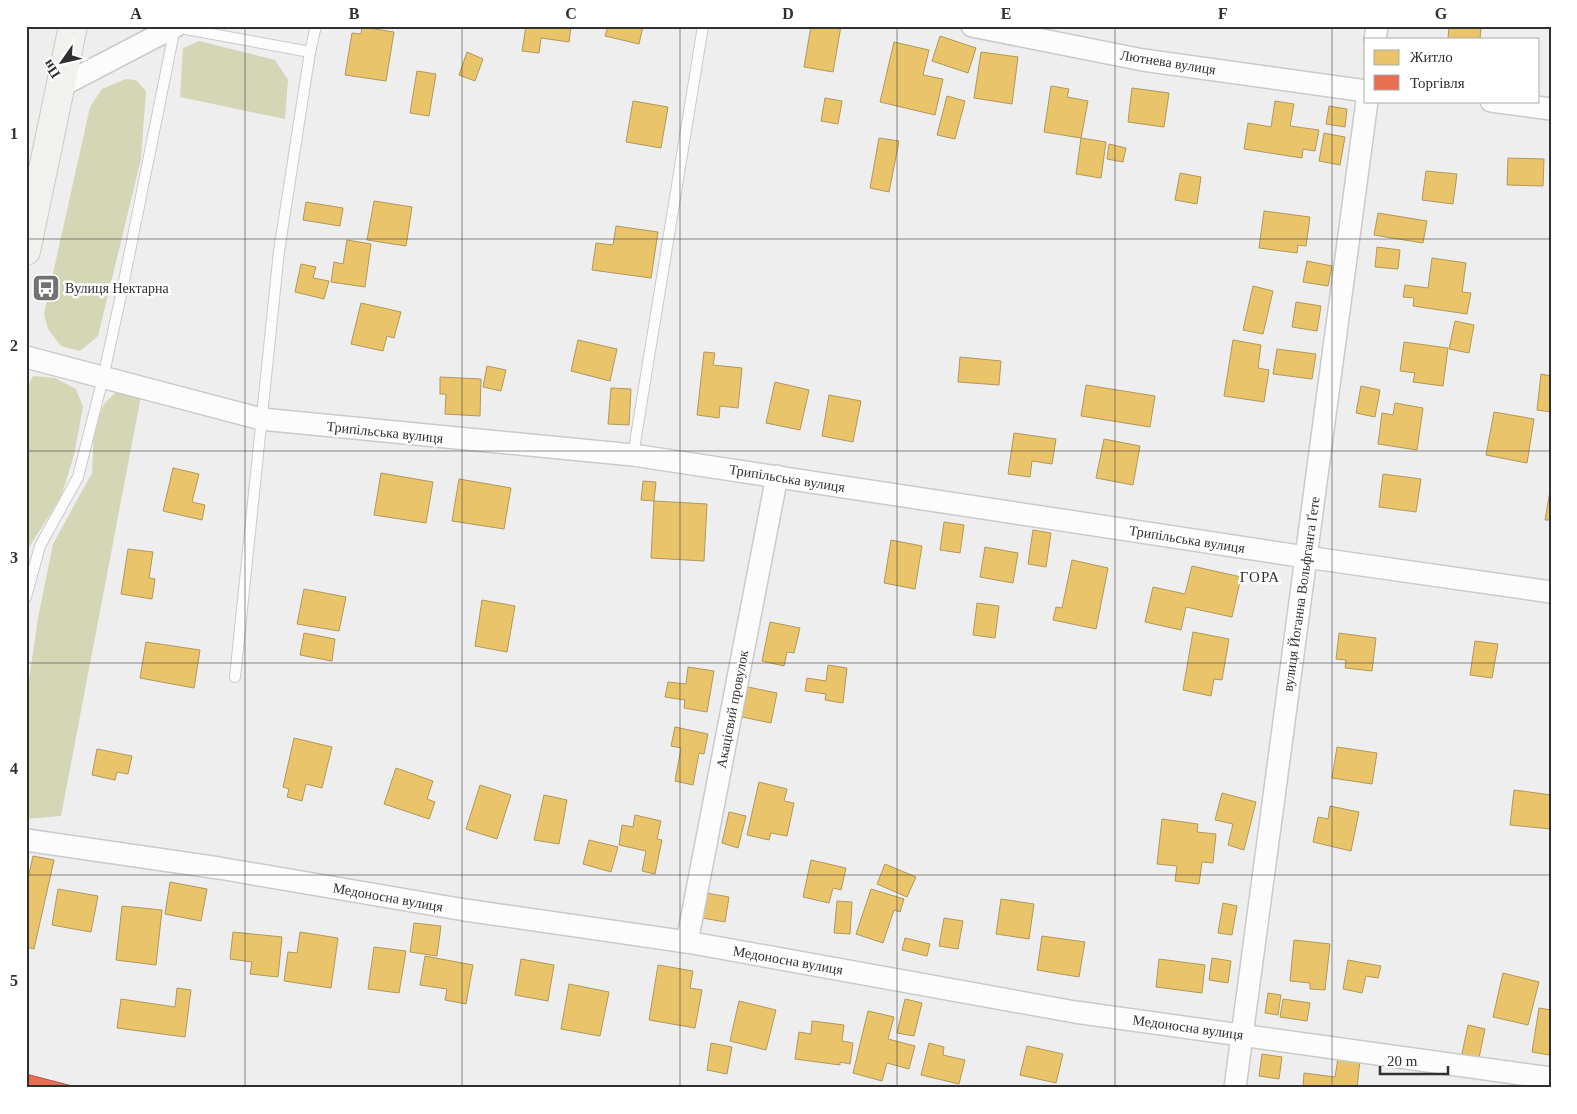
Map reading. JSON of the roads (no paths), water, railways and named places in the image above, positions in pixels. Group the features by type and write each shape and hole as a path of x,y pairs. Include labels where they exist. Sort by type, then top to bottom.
{"main road":[{"path":"26,250 73,26"}],"street":[{"name":"Лютнева вулиця","path":"972,26 1143,60 1364,91"},
{"path":"59,87 175,27"},
{"name":"вулиця Йоганна Вольфганга Ґете","path":"1235,1088 1368,102"},
{"path":"1500,102 1551,108"},
{"name":"Трипільська вулиця","path":"26,357 261,419 633,455 1306,557 1551,592"},
{"name":"Акацієвий провулок","path":"687,942 777,476"},
{"name":"Медоносна вулиця","path":"26,840 219,868 465,910 687,942 1075,1012 1551,1078"}],"lane":[{"path":"235,677 279,251 310,52 316,26"},
{"path":"633,455 703,26"},
{"path":"26,597 40,546 78,477 103,378 125,276 175,27 310,52"}],"place":[{"name":"Вулиця Нектарна","path":"46,288"}],"district":[{"name":"ГОРА","path":"1260,577"}]}
